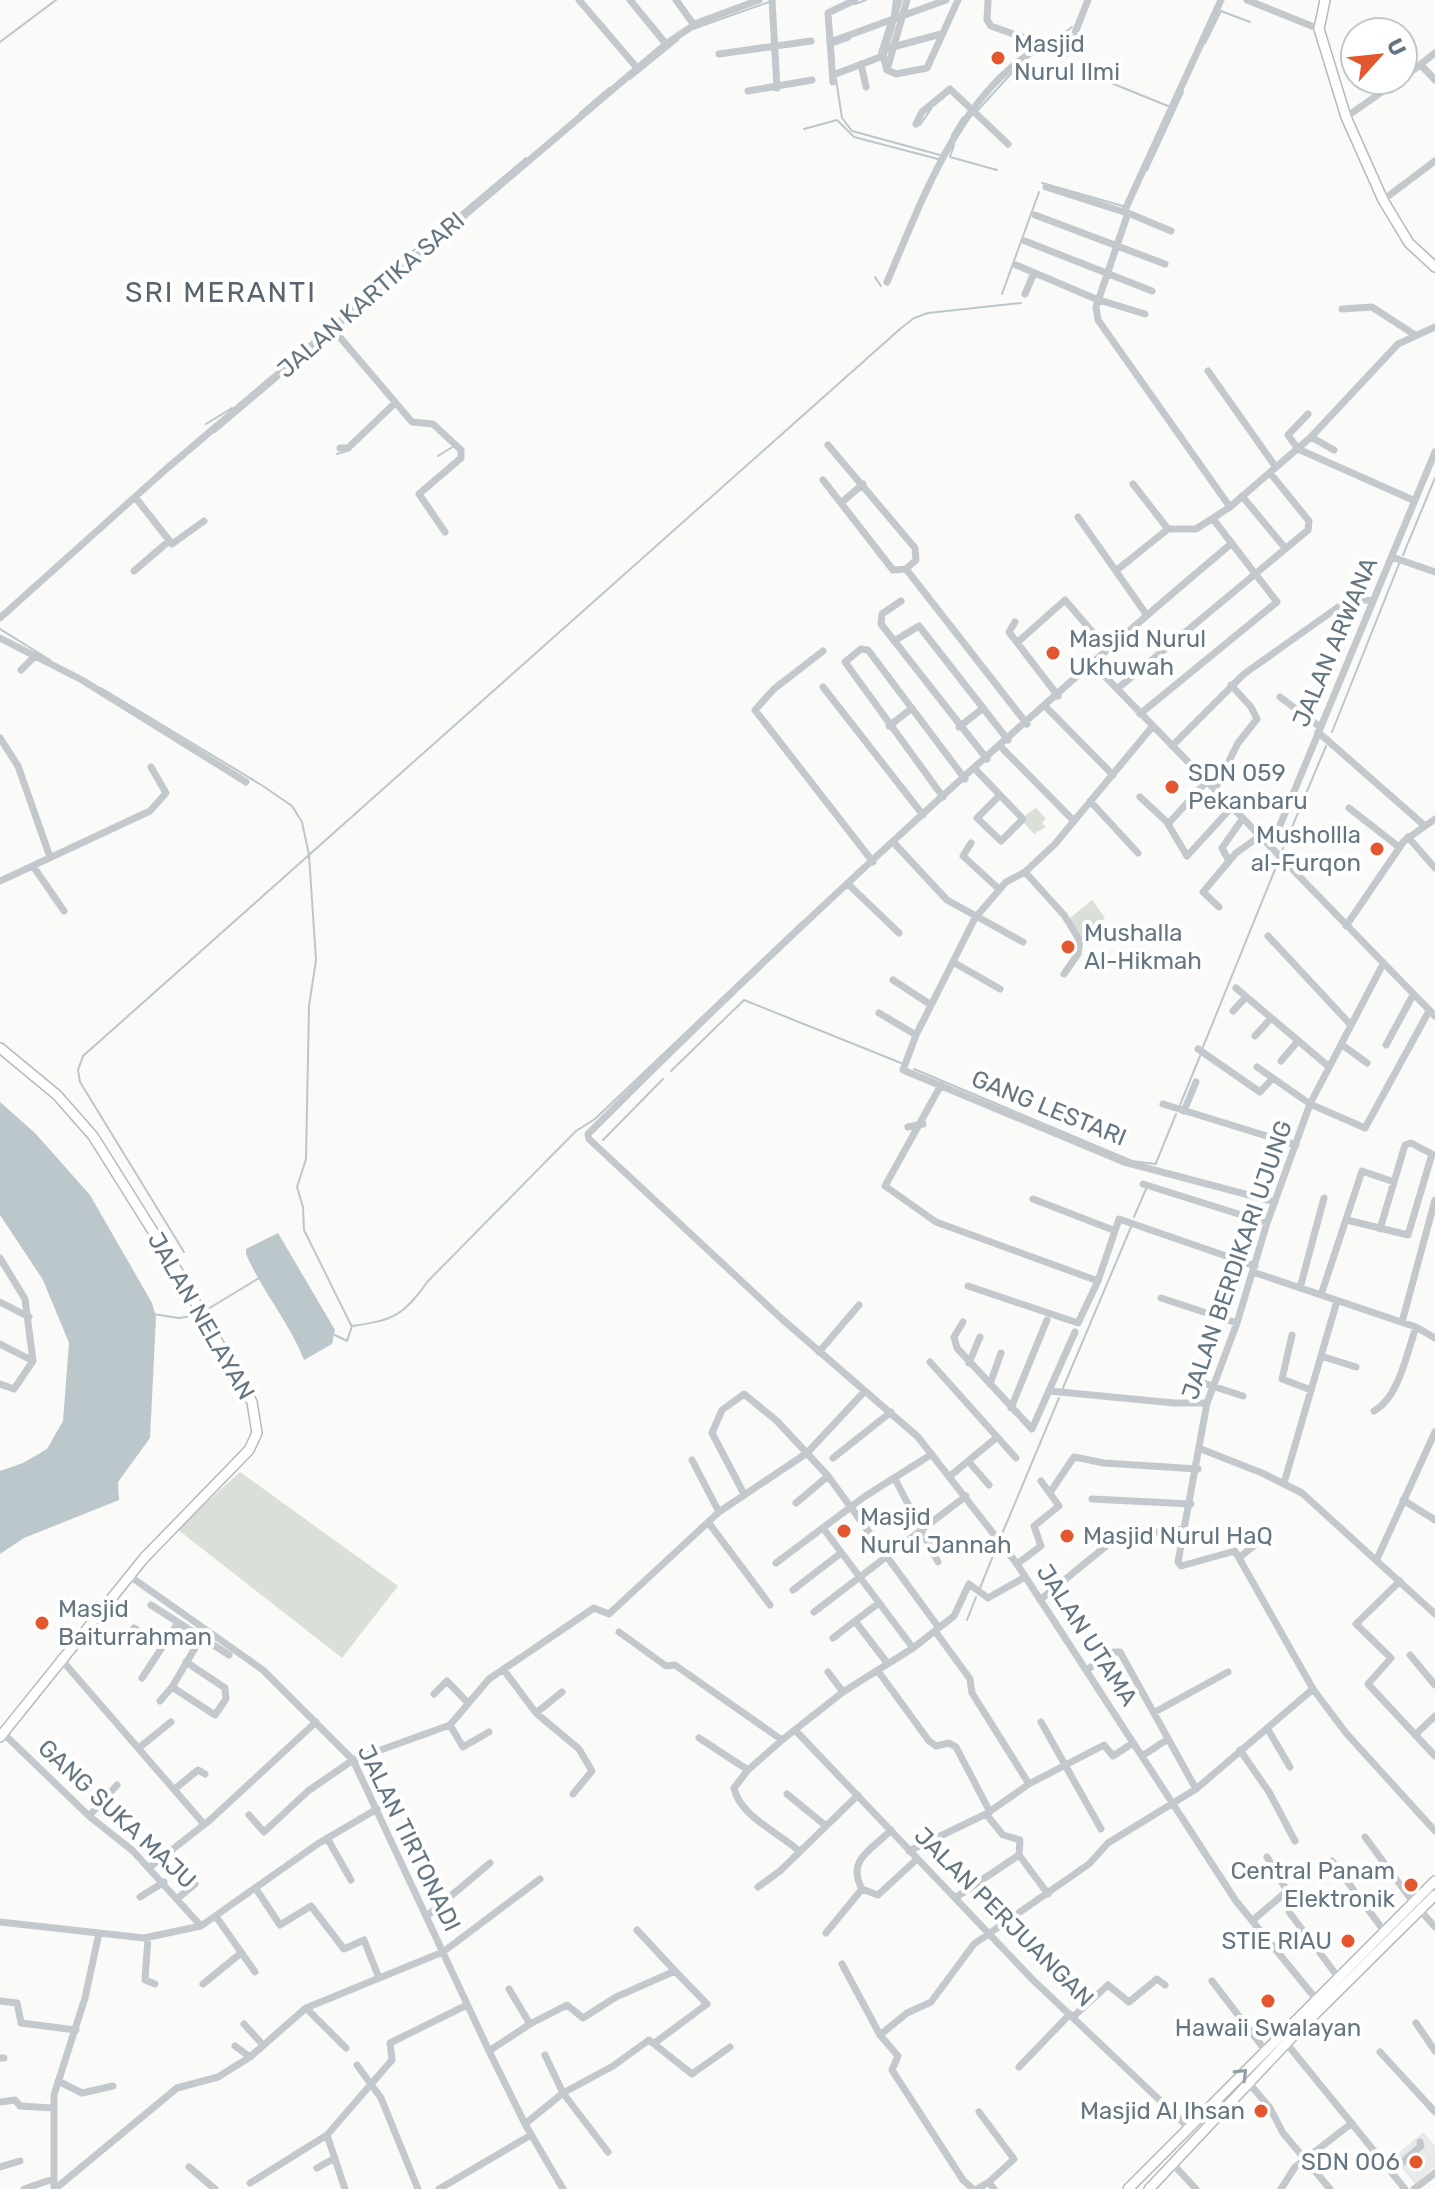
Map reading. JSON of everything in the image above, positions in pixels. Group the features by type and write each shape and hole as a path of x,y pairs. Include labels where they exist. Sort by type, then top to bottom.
{"main road":[{"path":"1325,0 1319,29 1346,117 1383,200 1409,243 1435,267"},
{"name":"JALAN NELAYAN","path":"0,1048 57,1095 93,1136 252,1402 257,1433 249,1450 144,1558 60,1658 2,1735"},
{"path":"1149,2189 1416,1906 1435,1881"},
{"path":"1128,2189 1384,1931 1435,1895"}],"street":[{"path":"579,0 638,69"},
{"path":"630,0 666,44"},
{"path":"676,0 694,25"},
{"name":"JALAN KARTIKA SARI","path":"1,616 135,497 666,44 694,25 759,0"},
{"path":"772,0 777,88"},
{"path":"855,0 829,11 833,79 887,51 941,34"},
{"path":"899,0 887,51 887,70 896,74 926,69 958,0"},
{"path":"887,51 907,0"},
{"path":"830,42 946,0"},
{"path":"988,0 988,24 1040,47 1067,53 1088,0"},
{"path":"1221,0 1126,212 1096,303 1098,320 1230,507"},
{"path":"1247,0 1319,29"},
{"path":"719,54 811,41"},
{"path":"887,282 944,159 972,111 1024,56 1040,47"},
{"path":"1419,66 1435,53"},
{"path":"861,64 866,87"},
{"path":"1419,68 1435,80"},
{"path":"748,91 812,80"},
{"path":"916,124 922,112 948,89 1008,144"},
{"path":"1346,117 1376,96"},
{"path":"1383,200 1435,161"},
{"path":"1046,187 1126,212 1171,231"},
{"path":"1035,215 1165,264"},
{"path":"1025,241 1152,291"},
{"path":"1016,265 1096,303 1145,314"},
{"path":"1025,294 1034,273"},
{"path":"1342,309 1372,307 1415,335"},
{"path":"1117,570 1168,529 1196,529 1215,521 1311,437 1398,344 1435,327"},
{"path":"332,328 412,422 433,424 461,450 461,458 419,494 445,532"},
{"path":"1117,689 1308,530 1310,523 1208,371"},
{"path":"340,448 348,448 395,403"},
{"path":"1308,414 1287,437 1298,449 1413,500"},
{"path":"1311,437 1334,450"},
{"path":"823,480 893,570 906,569 916,560 916,551 828,445"},
{"name":"JALAN ARWANA","path":"1271,847 1435,452"},
{"path":"841,503 863,484"},
{"path":"1133,484 1168,529"},
{"path":"135,497 174,544 204,521"},
{"path":"1243,498 1285,548"},
{"path":"1078,517 1146,614"},
{"path":"1140,714 1275,606 1277,599 1215,521"},
{"path":"134,571 169,541"},
{"path":"899,933 849,885 1146,614 1232,543"},
{"path":"1392,557 1435,572"},
{"path":"906,569 1027,724"},
{"path":"1172,746 1231,685 1351,598 1372,601"},
{"path":"1018,642 1065,600 1107,649"},
{"path":"901,601 879,618 959,727 987,759"},
{"path":"1015,622 1009,632 1058,696"},
{"path":"894,641 919,626 1008,740"},
{"path":"0,638 36,655 246,782"},
{"path":"943,797 844,664 861,649 868,650 965,779"},
{"path":"823,651 774,689 755,710 873,862"},
{"path":"21,670 36,655"},
{"path":"1092,663 1432,1013 1365,1128 1310,1104 1257,1067"},
{"path":"1215,789 1238,743 1257,719 1251,707 1231,685"},
{"path":"823,687 923,815"},
{"path":"1280,697 1425,826"},
{"path":"1046,707 1113,775"},
{"path":"889,726 911,709"},
{"path":"959,727 982,709"},
{"path":"879,1013 916,1035 975,918 1014,875 1025,872 1055,844 1152,727"},
{"path":"0,738 18,766 50,857"},
{"path":"1001,747 1074,821"},
{"path":"0,881 138,817 159,804 166,793 151,767"},
{"path":"975,769 1000,795 1023,819 1001,841 977,818 1000,795"},
{"path":"1168,823 1207,781"},
{"path":"1140,797 1168,823 1188,857 1232,807"},
{"path":"1090,801 1138,853"},
{"path":"1349,808 1399,847"},
{"path":"1229,861 1222,848 1243,818"},
{"path":"1346,926 1399,847 1435,819"},
{"path":"1219,907 1203,892 1229,861 1260,836"},
{"path":"1408,837 1435,868"},
{"path":"894,843 947,900 1023,942"},
{"path":"971,843 963,856 999,889"},
{"path":"33,866 64,911"},
{"path":"1025,872 1064,915 1080,941 1078,954 1064,974"},
{"name":"JALAN UTAMA","path":"849,885 753,970 588,1134 612,1161 819,1352 891,1412 932,1454 1017,1564 1252,1921 1316,1999"},
{"path":"1268,936 1349,1023"},
{"path":"953,962 1000,989"},
{"name":"JALAN BERDIKARI UJUNG","path":"1240,1557 1230,1550 1179,1566 1207,1403 1310,1104 1349,1023 1383,964"},
{"path":"893,980 931,1005"},
{"path":"1236,988 1328,1066"},
{"path":"1386,1045 1413,995"},
{"path":"1233,1011 1246,997"},
{"path":"1255,1036 1271,1018"},
{"name":"GANG LESTARI","path":"916,1035 903,1070 1124,1162 1275,1202"},
{"path":"1281,1061 1298,1041"},
{"path":"1341,1044 1367,1063"},
{"path":"1198,1049 1260,1092 1272,1079"},
{"path":"1184,1111 1196,1082"},
{"path":"941,1085 923,1124 885,1186 936,1222 1098,1281"},
{"path":"1163,1104 1296,1145"},
{"path":"908,1127 923,1124"},
{"path":"1347,1220 1405,1237 1408,1234 1432,1154 1411,1143 1405,1145 1380,1229"},
{"path":"1321,1295 1363,1170 1394,1182"},
{"path":"1143,1184 1267,1223"},
{"path":"1300,1288 1324,1198"},
{"path":"1033,1199 1113,1230"},
{"path":"1402,1322 1435,1200"},
{"path":"963,1322 954,1342 969,1363 1032,1429 1098,1281 1116,1220 1123,1219 1300,1288 1416,1327 1435,1338"},
{"path":"0,1258 25,1299 33,1361 11,1390 0,1384"},
{"path":"0,1269 11,1274"},
{"path":"968,1286 1077,1328"},
{"path":"1161,1298 1237,1323"},
{"path":"1284,1483 1337,1301"},
{"path":"0,1302 29,1317"},
{"path":"819,1352 859,1305"},
{"path":"1011,1408 1047,1320"},
{"path":"1374,1411 1383,1406 1393,1389 1416,1327"},
{"path":"1292,1335 1282,1379 1311,1390"},
{"path":"969,1363 980,1337"},
{"path":"0,1344 33,1361"},
{"path":"990,1384 1001,1353"},
{"path":"1321,1356 1356,1367"},
{"path":"930,1362 1016,1458"},
{"path":"1191,1379 1243,1396"},
{"path":"1050,1391 1174,1403 1207,1403"},
{"path":"249,1815 264,1832 308,1791 353,1760 450,1725 477,1690 503,1669 594,1608 609,1614 719,1512 807,1453 864,1392"},
{"path":"744,1494 712,1433 722,1410 741,1394 755,1400 828,1476 970,1679 972,1693 1029,1784"},
{"path":"833,1458 891,1412"},
{"path":"1377,1559 1435,1432"},
{"path":"950,1476 996,1438"},
{"path":"1201,1449 1302,1493 1435,1614"},
{"path":"776,1563 849,1508 932,1454"},
{"path":"1051,1491 1074,1457 1104,1463 1198,1469"},
{"path":"692,1460 719,1512"},
{"path":"969,1462 989,1485"},
{"path":"796,1503 828,1476"},
{"path":"895,1479 938,1562"},
{"path":"1017,1564 1042,1544 1034,1526 1059,1508 1059,1502 1041,1481"},
{"path":"814,1612 966,1496"},
{"path":"1092,1499 1191,1504"},
{"path":"1403,1500 1435,1520"},
{"path":"708,1522 770,1605"},
{"path":"823,1528 913,1648"},
{"path":"1040,1600 1111,1542 1136,1534 1184,1529"},
{"path":"1262,1539 1240,1557 1313,1689 1346,1733 1435,1831"},
{"path":"793,1590 841,1553"},
{"name":"JALAN TIRTONADI","path":"131,1577 263,1670 353,1760 489,2051 525,2124 563,2189"},
{"path":"799,1851 739,1800 734,1788 748,1770 843,1692 913,1648 956,1615 969,1584 988,1598 1025,1577"},
{"path":"1400,1581 1356,1624 1391,1658 1368,1684 1435,1756"},
{"path":"833,1638 879,1603"},
{"path":"151,1605 229,1655"},
{"path":"186,1629 193,1619"},
{"path":"855,1621 888,1664"},
{"path":"142,1678 178,1623"},
{"path":"160,1701 186,1662 202,1625"},
{"path":"134,1628 163,1646"},
{"path":"619,1632 666,1666 675,1665 782,1740"},
{"path":"1088,1669 1114,1652 1120,1652 1196,1789"},
{"path":"1410,1655 1435,1685"},
{"path":"60,1658 176,1788 203,1823"},
{"path":"172,1687 215,1715 222,1705 227,1693 225,1688 186,1662"},
{"path":"503,1669 536,1713 579,1749 590,1764 592,1771 573,1794"},
{"path":"878,1671 929,1741 936,1746 949,1743 956,1747 988,1813 1001,1833 1020,1840 1019,1855 1048,1894"},
{"path":"828,1672 843,1692"},
{"path":"1155,1712 1228,1672"},
{"path":"434,1694 447,1681 468,1703"},
{"path":"880,2035 907,2013 931,2002 964,1954 988,1933 1089,1864 1100,1848 1174,1806 1313,1689"},
{"path":"536,1713 562,1692"},
{"path":"1415,1735 1435,1716"},
{"path":"140,1747 171,1722"},
{"path":"150,1867 316,1722"},
{"path":"1041,1722 1101,1829"},
{"path":"450,1725 463,1747 489,1732"},
{"path":"1267,1728 1290,1767"},
{"name":"JALAN PERJUANGAN","path":"795,1730 988,1933 1188,2127"},
{"name":"GANG SUKA MAJU","path":"2,1735 89,1816 150,1867 201,1926"},
{"path":"699,1738 748,1770"},
{"path":"1142,1756 1168,1739"},
{"path":"909,1851 988,1813 1029,1784 1104,1745 1113,1756 1133,1743"},
{"path":"1240,1750 1269,1792 1295,1841"},
{"path":"176,1788 198,1770 205,1774"},
{"path":"89,1816 117,1785"},
{"path":"787,1794 826,1826"},
{"path":"758,1887 858,1795"},
{"path":"0,1922 148,1938 201,1926 217,1918 327,1838 377,1809"},
{"path":"891,1830 857,1863 855,1876 862,1889 878,1895 917,1859"},
{"path":"1365,1837 1435,1927"},
{"path":"327,1838 351,1880"},
{"path":"955,1898 1019,1855"},
{"path":"1252,1921 1287,1891 1267,1857"},
{"path":"1332,1861 1384,1931"},
{"path":"427,1916 490,1863"},
{"path":"54,2189 177,2088 212,2079 250,2057 306,2008 443,1952 540,1879"},
{"path":"140,1897 164,1882"},
{"path":"178,1898 195,1884"},
{"path":"256,1889 280,1925 311,1906 344,1949 364,1940 379,1978"},
{"path":"826,1933 862,1889"},
{"path":"1289,1912 1338,1977"},
{"path":"217,1918 255,1972"},
{"path":"525,2124 563,2093 613,2066 645,2042 656,2042 707,2004 637,1930"},
{"path":"54,2189 53,2108 58,2081 76,2030 99,1933"},
{"path":"148,1938 145,1980 155,1984"},
{"path":"203,1984 241,1953"},
{"path":"842,1964 880,2035 898,2056 892,2070 963,2180 975,2189 992,2185 1014,2159 979,2112"},
{"path":"489,2051 530,2024 569,2005 583,2018 616,1997 675,1971"},
{"path":"1019,2067 1108,1985 1129,2002 1157,1979 1165,1985"},
{"path":"1212,1981 1265,2050"},
{"path":"509,1989 530,2024"},
{"path":"0,2001 20,2005 21,2023 76,2030"},
{"path":"250,2183 327,2135 392,2060 390,2043 467,2005"},
{"path":"306,2008 346,2048"},
{"path":"1416,2023 1435,2051"},
{"path":"244,2024 263,2045"},
{"path":"1278,2036 1287,2043 1405,2189"},
{"path":"656,2042 692,2074 730,2047"},
{"path":"235,2046 250,2057"},
{"path":"1380,2052 1435,2112"},
{"path":"545,2055 563,2093 608,2152"},
{"path":"357,2065 373,2083 418,2189"},
{"path":"58,2081 82,2093 113,2086"},
{"path":"1249,2083 1330,2189"},
{"path":"0,2102 15,2100 20,2106 53,2108"},
{"path":"1281,2189 1291,2171 1352,2123"},
{"path":"327,2135 345,2189"},
{"path":"442,2188 531,2135"},
{"path":"1391,2172 1421,2146 1420,2142"},
{"path":"317,2168 335,2158"},
{"path":"0,2167 20,2161"},
{"path":"1173,2164 1196,2189"},
{"path":"189,2167 215,2189"},
{"path":"1414,2189 1435,2173"},
{"path":"68,2177 72,2189"},
{"path":"24,2189 53,2179"}],"shaded area":[{"path":"1036,808 1046,819 1042,823 1046,827 1034,834 1024,823 1026,815"},
{"path":"1092,900 1105,918 1082,939 1069,919"},
{"path":"0,1102 35,1133 90,1195 152,1303 156,1317 150,1438 118,1482 119,1500 24,1538 0,1554 0,1471 23,1463 47,1449 63,1421 69,1343 43,1280 0,1215"},
{"path":"278,1233 335,1330 332,1344 304,1360 246,1254 246,1249"},
{"path":"240,1472 398,1586 342,1658 177,1529"},
{"name":"SDN 006","path":"1424,2132 1435,2146 1435,2167 1415,2184 1393,2157"}],"waterway":[{"path":"0,42 56,0"},
{"path":"855,4 866,0"},
{"path":"892,15 894,0"},
{"path":"693,29 769,2"},
{"path":"1205,43 1221,11 1250,22"},
{"path":"879,53 888,25"},
{"path":"1051,43 1072,27"},
{"path":"833,45 850,39"},
{"path":"630,79 678,40"},
{"path":"978,110 1018,66"},
{"path":"1084,72 1168,106"},
{"path":"836,79 842,118 852,131 940,155"},
{"path":"580,113 609,88"},
{"path":"1147,170 1183,92"},
{"path":"920,125 931,109"},
{"path":"952,135 963,117"},
{"path":"804,129 837,120 854,137 938,159"},
{"path":"954,145 950,157 997,170"},
{"path":"455,218 526,158"},
{"path":"1042,183 1123,206"},
{"path":"1002,294 1039,192"},
{"path":"381,275 447,225"},
{"path":"875,277 881,286"},
{"path":"346,311 374,282"},
{"path":"184,1252 80,1082 78,1070 83,1056 900,329 914,318 928,313 1021,303"},
{"path":"340,326 357,311"},
{"path":"215,432 332,333"},
{"path":"206,424 232,408"},
{"path":"438,456 454,446"},
{"path":"337,454 347,451"},
{"path":"1403,555 1435,478"},
{"path":"1332,732 1399,564"},
{"path":"0,629 50,660"},
{"path":"101,688 263,786 292,806 302,822 309,855 316,960 309,1006 306,1159 297,1187 303,1207 304,1230 351,1325"},
{"path":"1282,851 1326,746"},
{"path":"1203,1047 1278,862"},
{"path":"335,1335 347,1341 352,1326 388,1318 404,1309 576,1131 595,1119 802,922"},
{"path":"671,1071 744,1000 901,1063"},
{"path":"1180,1105 1200,1056"},
{"path":"914,1069 1132,1161 1156,1164"},
{"path":"603,1140 663,1079"},
{"path":"1156,1163 1176,1114"},
{"path":"1134,1217 1146,1189"},
{"path":"1063,1388 1131,1227"},
{"path":"203,1312 259,1278"},
{"path":"153,1314 179,1318 198,1315"},
{"path":"1002,1534 1059,1398"},
{"path":"980,1588 997,1546"},
{"path":"967,1620 976,1597"}],"place":[{"name":"Masjid Nurul Ilmi","path":"998,58"},
{"name":"Masjid Nurul Ukhuwah","path":"1053,653"},
{"name":"SDN 059 Pekanbaru","path":"1172,787"},
{"name":"Mushollla al-Furqon","path":"1377,849"},
{"name":"Mushalla Al-Hikmah","path":"1068,947"},
{"name":"Masjid Nurul Jannah","path":"844,1531"},
{"name":"Masjid Nurul HaQ","path":"1067,1536"},
{"name":"Masjid Baiturrahman","path":"42,1623"},
{"name":"Central Panam Elektronik","path":"1411,1885"},
{"name":"STIE RIAU","path":"1348,1941"},
{"name":"Hawaii Swalayan","path":"1268,2001"},
{"name":"Masjid Al Ihsan","path":"1261,2111"},
{"name":"SDN 006","path":"1416,2162"}],"district":[{"name":"SRI MERANTI","path":"221,292"}]}
